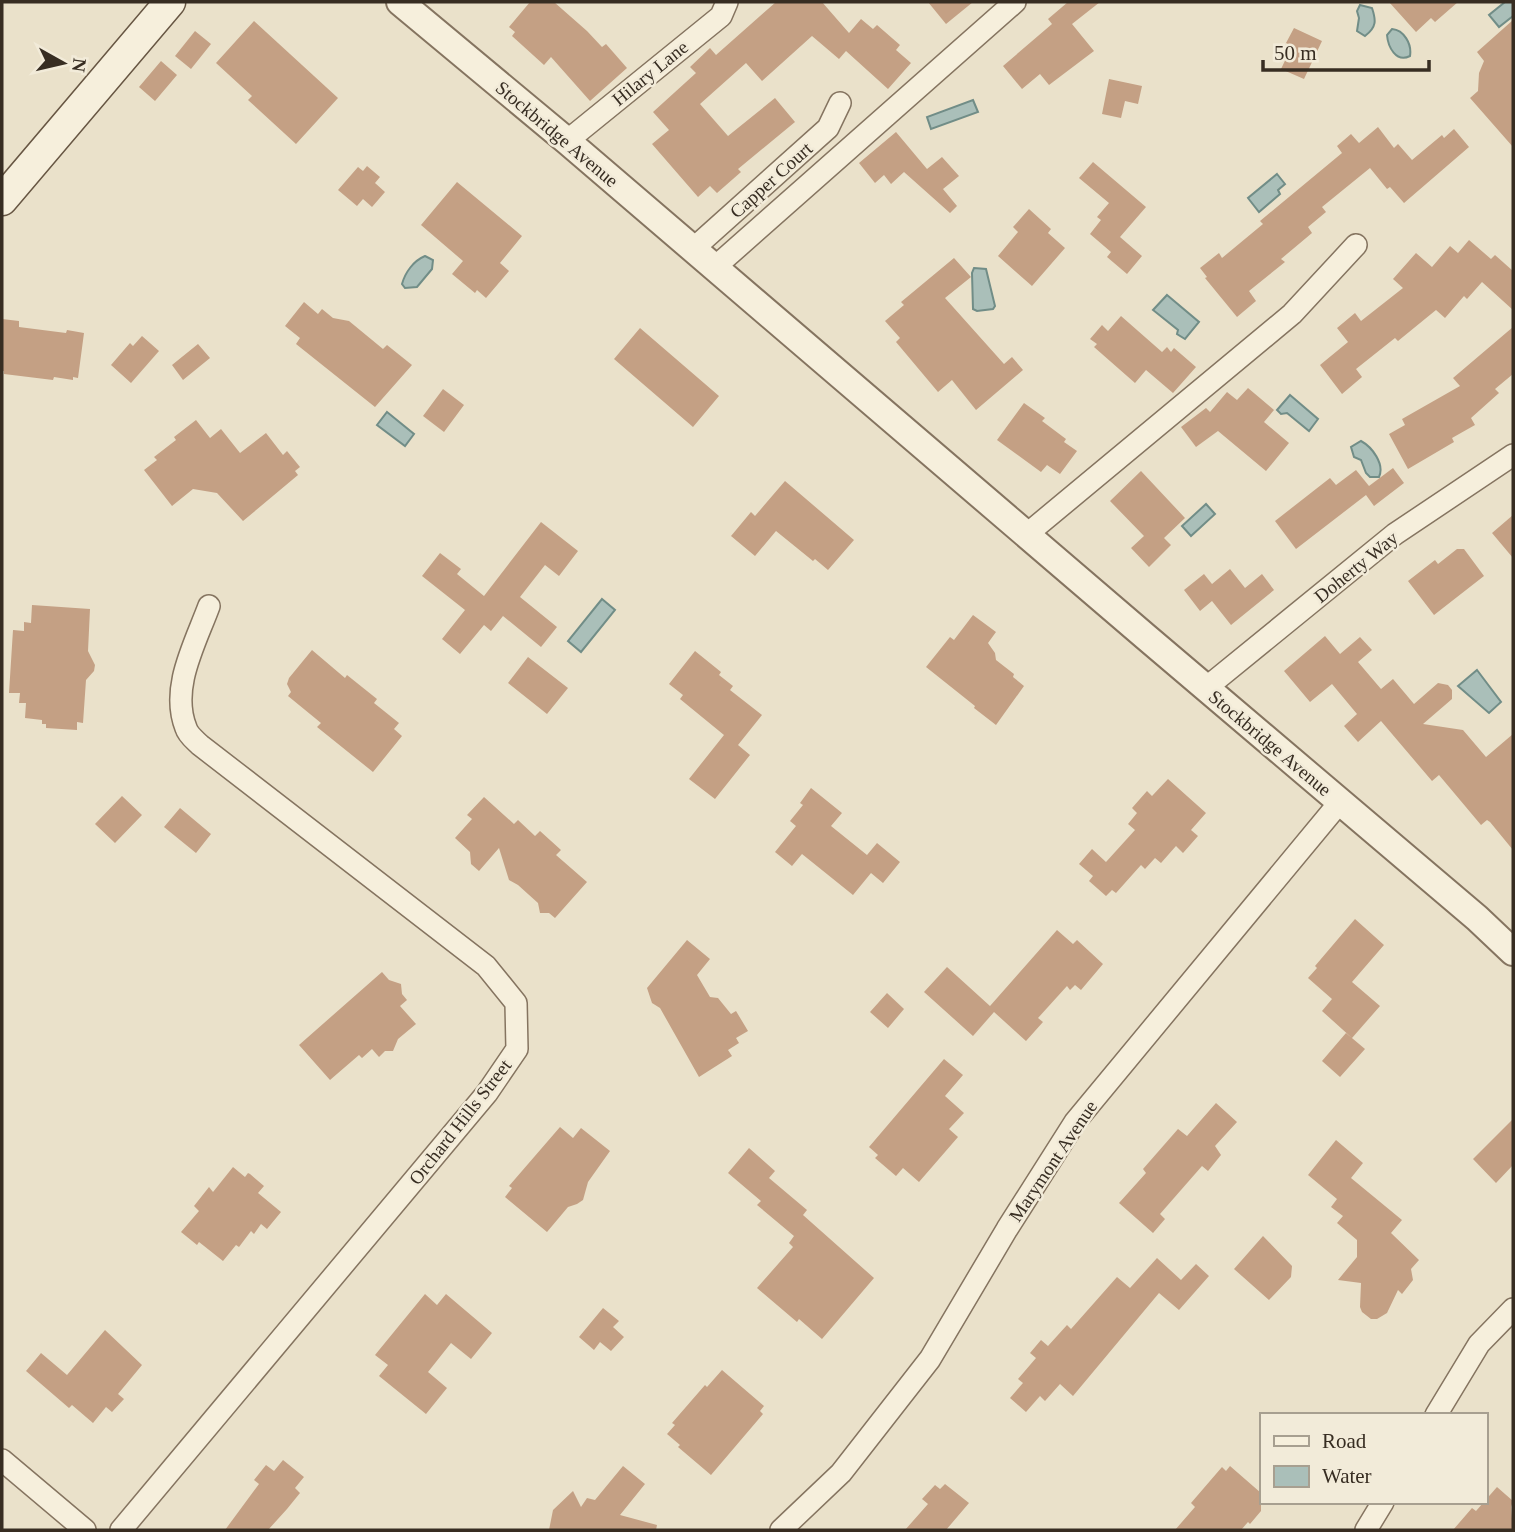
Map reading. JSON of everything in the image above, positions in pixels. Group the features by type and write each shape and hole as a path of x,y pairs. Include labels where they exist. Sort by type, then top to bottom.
{"main road":[{"path":"2,200 170,2"}],"street":[{"name":"Stockbridge Avenue","path":"400,2 567,141 1477,918 1513,952"},
{"name":"Hilary Lane","path":"567,141 721,16 727,2"},
{"path":"714,268 1014,2"},
{"name":"Capper Court","path":"693,249 828,128 840,103"},
{"path":"1026,535 1293,314 1356,245"},
{"name":"Doherty Way","path":"1206,688 1395,534 1513,455"},
{"name":"Orchard Hills Street","path":"121,1530 487,1093 517,1049 516,1003 486,966 200,746 187,731 178,698 209,606"},
{"name":"Marymont Avenue","path":"780,1530 841,1473 930,1359 1075,1122 1340,802"},
{"path":"1437,1413 1479,1344 1513,1309"},
{"path":"2,1460 85,1530"},
{"path":"1366,1530 1382,1504"}],"water":[{"path":"1505,2 1513,2 1513,16 1499,27 1489,15"},
{"path":"1360,5 1372,8 1374,16 1374,26 1365,36 1357,31 1357,11"},
{"path":"1392,29 1406,38 1410,56 1397,56 1391,49 1387,35"},
{"path":"973,100 978,112 931,129 927,117"},
{"path":"1277,174 1285,184 1278,190 1280,194 1259,212 1248,198"},
{"path":"425,256 433,260 432,269 417,287 405,288 402,284 407,272"},
{"path":"974,268 986,269 995,306 993,309 973,309"},
{"path":"1167,295 1199,322 1185,339 1153,310"},
{"path":"1290,395 1318,419 1309,431 1287,413 1281,414 1277,410"},
{"path":"387,412 414,434 405,446 377,425"},
{"path":"1361,441 1376,456 1380,467 1379,477 1370,477 1361,460 1354,457 1351,447"},
{"path":"1206,504 1215,514 1191,536 1182,526"},
{"path":"602,599 615,610 581,652 568,641"},
{"path":"1477,670 1501,702 1489,713 1458,686"}],"building":[{"path":"530,2 554,2 602,47 606,44 627,68 590,101 551,57 544,65 512,36 515,32 509,27"},
{"path":"776,2 822,2 849,33 861,19 873,29 877,25 900,45 896,50 911,63 888,89 846,51 839,59 812,36 762,81 746,63 700,104 728,136 775,98 795,122 738,169 741,172 717,193 710,186 698,197 652,144 669,130 653,112 696,73 690,67 710,48 716,55"},
{"path":"928,2 973,2 946,24"},
{"path":"1068,2 1100,2 1072,24 1094,51 1049,85 1040,74 1022,89 1003,66 1052,24 1048,19"},
{"path":"1389,2 1458,2 1435,22 1431,18 1416,32"},
{"path":"1513,20 1513,147 1470,98 1478,91 1479,73 1484,61 1477,52"},
{"path":"254,21 338,98 296,144 248,100 252,96 216,63"},
{"path":"1294,28 1322,41 1304,79 1281,69 1292,46 1286,43"},
{"path":"195,31 211,44 191,69 175,56"},
{"path":"161,61 177,75 155,101 139,87"},
{"path":"1109,79 1142,86 1138,104 1125,101 1121,118 1102,114"},
{"path":"1378,127 1394,148 1398,144 1412,160 1442,135 1444,138 1454,129 1469,147 1404,203 1390,187 1387,189 1370,168 1322,207 1326,212 1308,227 1312,233 1281,259 1285,262 1249,291 1256,301 1237,317 1200,268 1219,253 1222,258 1263,224 1260,221 1342,153 1337,146 1351,134 1359,143"},
{"path":"896,132 927,169 942,157 959,176 943,189 957,206 950,213 904,172 891,184 884,175 875,183 859,163"},
{"path":"1093,162 1146,207 1120,237 1142,256 1127,274 1107,257 1111,252 1090,234 1101,220 1097,217 1109,203 1079,178"},
{"path":"367,166 380,177 375,183 385,192 372,207 363,199 357,206 338,190 358,167 363,171"},
{"path":"457,182 522,236 500,263 509,271 486,298 477,290 475,293 452,274 463,261 421,225"},
{"path":"1029,209 1051,229 1048,233 1065,248 1032,286 998,256 1018,232 1013,227"},
{"path":"1469,240 1491,259 1495,255 1513,271 1513,310 1482,282 1467,299 1464,296 1445,318 1436,310 1398,341 1395,338 1356,369 1362,377 1342,394 1320,365 1348,342 1337,328 1355,313 1361,321 1403,288 1393,279 1416,253 1432,267 1450,246 1458,253"},
{"path":"954,258 971,277 945,298 1004,364 1012,357 1023,370 976,410 952,380 938,392 896,342 900,338 885,321 904,305 901,302"},
{"path":"304,302 318,314 322,309 333,318 349,321 383,349 387,345 412,365 375,407 296,344 300,338 285,326"},
{"path":"1121,316 1162,352 1167,347 1171,352 1174,348 1196,367 1173,393 1146,370 1135,383 1094,347 1097,344 1090,339 1102,325 1108,331"},
{"path":"2,319 19,321 19,327 84,333 78,378 73,377 73,380 54,377 53,380 4,374"},
{"path":"1513,327 1513,374 1495,389 1499,393 1471,418 1475,425 1452,438 1454,442 1408,469 1389,434 1405,425 1402,419 1460,386 1453,378"},
{"path":"640,328 719,396 693,427 614,359"},
{"path":"142,336 159,351 131,383 111,365 130,343 133,346"},
{"path":"198,344 210,358 183,380 172,365"},
{"path":"1248,388 1274,410 1264,422 1289,443 1266,471 1218,431 1196,447 1181,427 1206,408 1210,412 1227,392 1237,400"},
{"path":"443,389 464,405 444,432 423,416"},
{"path":"1024,403 1045,418 1042,421 1077,451 1060,474 1047,465 1041,472 997,440"},
{"path":"196,420 210,438 221,429 240,453 266,433 283,455 287,451 300,467 295,471 298,475 243,521 217,493 193,489 172,506 144,470 157,460 154,457 176,440 174,437"},
{"path":"1393,468 1404,483 1374,506 1366,495 1296,549 1275,521 1330,478 1336,485 1356,470 1369,486"},
{"path":"1141,471 1185,518 1164,538 1171,545 1149,567 1131,548 1144,536 1110,501"},
{"path":"785,481 854,540 828,570 776,531 755,556 731,536 751,512 755,516"},
{"path":"1513,515 1513,558 1492,533"},
{"path":"541,522 578,551 559,576 545,565 520,597 557,627 541,647 503,616 491,631 484,625 460,654 442,639 465,610 422,576 440,553 461,569 457,574 484,596"},
{"path":"1457,549 1464,549 1484,576 1434,615 1408,581 1435,560 1438,564"},
{"path":"1230,569 1245,588 1262,574 1274,590 1231,625 1212,601 1200,611 1184,590 1204,574 1212,584"},
{"path":"32,605 90,609 88,651 95,665 94,671 86,680 83,723 77,722 77,730 46,728 42,720 25,718 26,703 19,703 20,693 9,693 13,630 24,631 24,622 31,623"},
{"path":"973,615 996,632 988,643 996,660 1024,686 996,725 926,667 950,637 954,640"},
{"path":"1325,636 1340,654 1360,637 1372,650 1358,662 1381,689 1393,679 1414,704 1438,683 1448,685 1452,690 1452,699 1423,724 1463,730 1486,757 1513,734 1513,850 1490,822 1487,820 1481,825 1439,775 1432,781 1381,721 1358,742 1344,726 1357,714 1332,684 1310,702 1284,671"},
{"path":"312,650 345,678 347,675 377,699 374,703 399,723 394,729 402,736 373,772 317,727 321,723 288,696 291,692 287,684 289,678"},
{"path":"695,651 721,672 719,675 733,686 730,690 762,715 738,745 750,755 715,799 689,779 724,735 680,699 683,695 669,684"},
{"path":"528,657 568,688 547,714 508,683"},
{"path":"1168,779 1206,813 1191,830 1198,836 1183,853 1176,846 1161,863 1155,858 1145,869 1141,865 1116,893 1112,890 1106,896 1089,881 1093,876 1079,864 1092,849 1106,862 1135,830 1128,824 1137,813 1132,808 1147,791 1152,796"},
{"path":"811,788 842,813 831,826 867,855 877,843 900,862 883,883 871,873 853,895 802,854 792,866 775,852 796,826 790,821 803,805 800,803"},
{"path":"122,796 142,815 115,843 95,824"},
{"path":"484,797 514,824 518,820 535,836 540,831 561,850 556,855 587,882 555,918 549,913 540,913 538,903 509,880 499,848 479,871 471,864 470,852 455,838 472,819 467,815"},
{"path":"180,808 211,834 196,853 164,827"},
{"path":"1355,919 1384,945 1352,982 1380,1006 1352,1038 1322,1011 1332,999 1308,978"},
{"path":"1057,930 1073,944 1077,940 1103,964 1081,990 1075,985 1070,990 1067,986 1038,1018 1043,1022 1026,1041 994,1012 973,1036 924,992 947,967 990,1006"},
{"path":"687,940 710,959 697,975 710,997 718,998 731,1014 736,1011 748,1031 736,1038 739,1043 728,1050 732,1056 699,1077 660,1008 652,1003 647,988"},
{"path":"382,972 389,980 401,984 402,994 407,1000 400,1006 416,1024 398,1039 393,1051 385,1051 379,1057 372,1049 362,1058 359,1055 330,1080 299,1045"},
{"path":"887,993 904,1009 888,1028 870,1012"},
{"path":"1346,1033 1365,1049 1340,1077 1322,1061"},
{"path":"944,1059 963,1075 945,1096 964,1113 949,1129 958,1137 919,1182 903,1168 896,1176 875,1158 878,1155 869,1147"},
{"path":"1216,1103 1237,1122 1215,1146 1221,1155 1208,1171 1202,1166 1160,1214 1165,1219 1153,1233 1119,1203 1146,1173 1143,1169 1178,1129 1187,1136"},
{"path":"1513,1119 1513,1165 1496,1183 1473,1159"},
{"path":"560,1127 573,1138 581,1128 610,1151 588,1182 583,1200 568,1207 547,1232 505,1197 512,1188 509,1186"},
{"path":"1336,1140 1363,1163 1351,1178 1402,1220 1391,1233 1419,1260 1411,1269 1413,1280 1402,1294 1398,1290 1387,1313 1377,1319 1371,1319 1362,1312 1361,1283 1338,1280 1357,1257 1357,1240 1337,1223 1343,1216 1331,1207 1337,1199 1308,1175"},
{"path":"749,1148 775,1171 769,1178 807,1210 803,1215 874,1278 822,1339 757,1288 793,1247 789,1243 794,1236 757,1205 761,1201 728,1173"},
{"path":"233,1167 245,1177 250,1174 264,1186 258,1193 281,1212 267,1229 261,1224 254,1234 251,1231 239,1247 236,1245 223,1261 181,1232 199,1211 194,1206 209,1187 213,1192"},
{"path":"1263,1236 1292,1266 1291,1277 1269,1300 1234,1269"},
{"path":"1157,1258 1181,1280 1196,1264 1209,1276 1179,1310 1159,1293 1073,1396 1060,1384 1045,1401 1040,1396 1026,1412 1010,1398 1023,1383 1018,1379 1036,1358 1030,1353 1041,1340 1048,1346 1067,1325 1071,1329 1117,1277 1130,1288"},
{"path":"425,1294 437,1305 446,1294 492,1333 471,1359 451,1343 428,1372 447,1388 426,1414 379,1376 388,1365 375,1355"},
{"path":"603,1308 619,1321 613,1327 624,1337 611,1351 600,1342 594,1350 579,1337"},
{"path":"105,1330 142,1365 118,1394 124,1399 112,1412 106,1407 93,1423 72,1405 69,1408 26,1371 41,1353 67,1375"},
{"path":"722,1370 764,1406 760,1411 763,1414 711,1475 667,1434 675,1425 672,1423"},
{"path":"283,1460 304,1477 295,1488 300,1493 287,1509 268,1530 225,1530 259,1484 254,1480 266,1465 274,1471"},
{"path":"623,1466 645,1484 620,1515 657,1525 656,1530 549,1530 553,1510 573,1491 581,1507 587,1498 595,1500"},
{"path":"1230,1466 1260,1492 1261,1511 1250,1524 1248,1522 1241,1530 1175,1530 1195,1507 1191,1503 1222,1467 1226,1471"},
{"path":"945,1484 969,1503 946,1530 905,1530 928,1504 922,1499 935,1485 940,1489"},
{"path":"1497,1487 1513,1501 1513,1530 1453,1530 1472,1508 1476,1511 1482,1504 1487,1504 1487,1498"}]}
